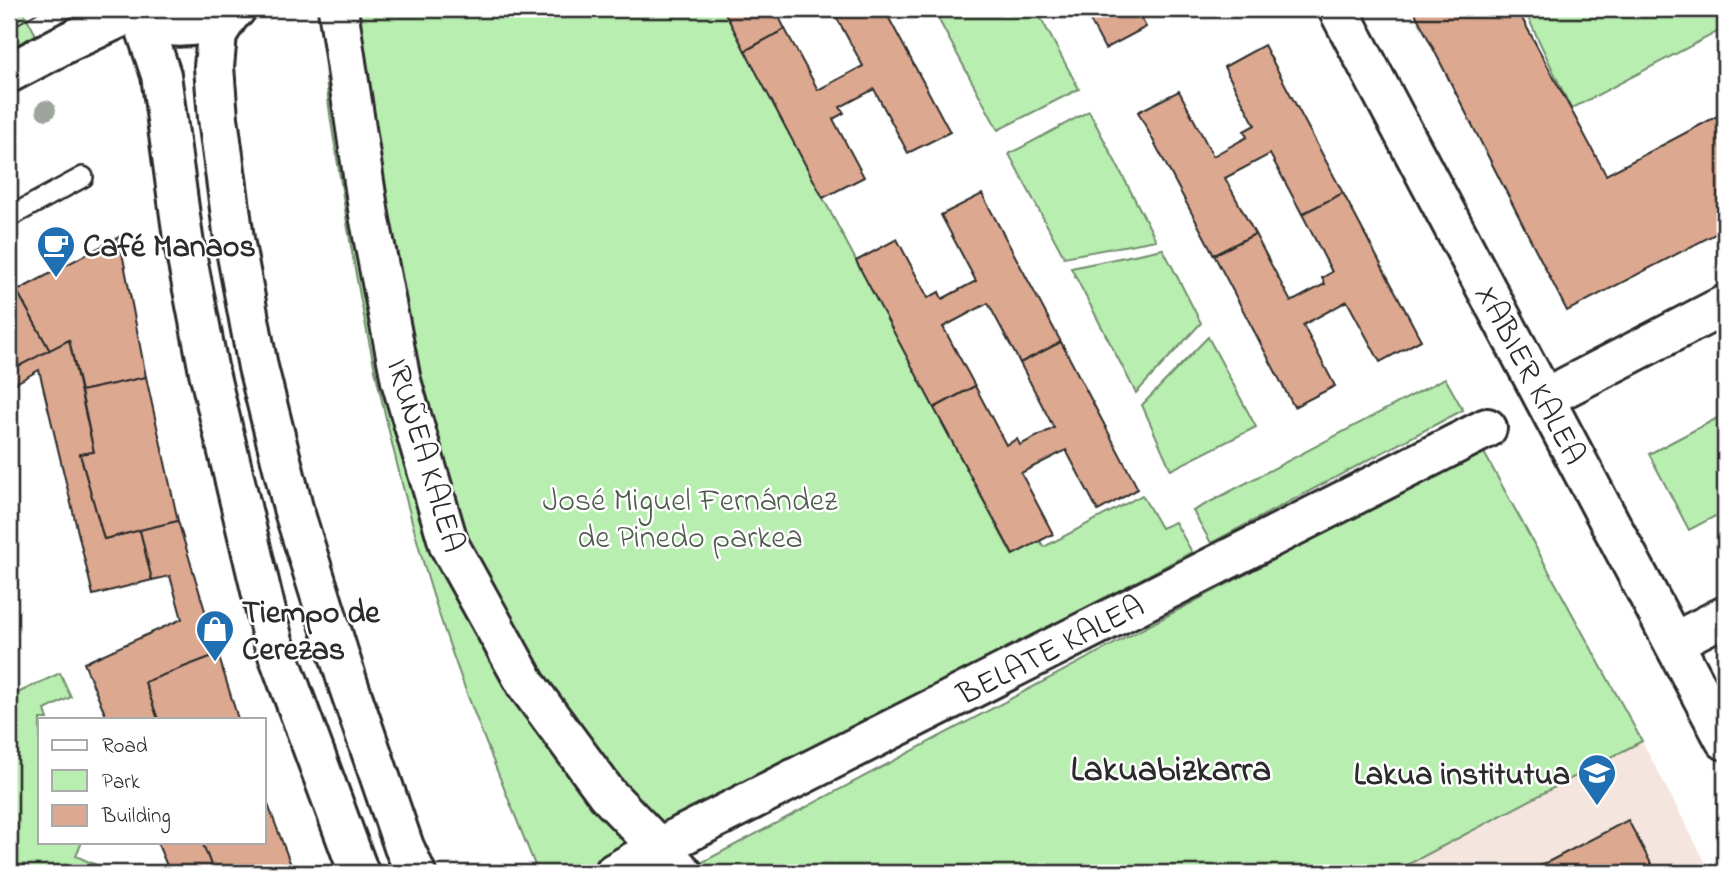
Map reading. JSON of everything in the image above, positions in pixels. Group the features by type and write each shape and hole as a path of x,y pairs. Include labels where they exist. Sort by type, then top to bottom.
{"street":[{"name":"IRUÑEA KALEA","path":"338,9 369,215 401,382 449,545 526,684 607,794 671,860"},
{"name":"XABIER KALEA","path":"1338,9 1725,740"},
{"path":"9,73 131,14 173,27 202,24 233,11"},
{"path":"233,11 217,34 214,67 234,239 258,367 297,521 349,687 404,846 416,873"},
{"path":"131,14 161,75 183,238 209,372 273,641 359,873"},
{"path":"1545,398 1725,305"},
{"name":"BELATE KALEA","path":"614,873 671,860 1487,428"},
{"path":"1674,642 1725,616"}],"lane":[{"path":"9,217 83,177"}],"shaded area":[{"name":"Lakua institutua","path":"1642,741 1711,873 1392,873"}],"green space":[{"path":"9,9 22,9 36,35 9,49"},
{"name":"José Miguel Fernández de Pinedo parkea","path":"320,9 723,9 1012,555 1040,541 1044,547 1142,495 1161,528 1175,522 1192,552 588,873 538,873 449,643 398,469 365,324 348,226 329,108"},
{"path":"933,9 1036,9 1079,89 998,130"},
{"path":"1524,9 1725,9 1725,28 1571,109"},
{"path":"1089,111 1156,240 1064,257 1009,154"},
{"path":"1163,249 1201,323 1136,393 1071,268"},
{"path":"1208,337 1256,427 1171,470 1142,405"},
{"path":"1445,378 1463,410 1211,543 1193,511"},
{"path":"1725,414 1725,511 1689,530 1649,454"},
{"path":"1482,449 1642,741 1392,873 682,873"},
{"path":"60,673 71,697 45,710 48,718 38,718 38,844 81,844 76,856 107,870 105,873 9,873 9,697"}],"building":[{"path":"723,9 775,9 785,29 745,51"},
{"path":"832,9 884,9 950,132 908,153 874,89 840,107 844,113 833,119 864,177 823,198 745,51 785,29 818,90 863,66"},
{"path":"1084,9 1136,9 1146,27 1105,49"},
{"path":"1413,9 1517,9 1606,175 1725,112 1725,229 1567,311"},
{"path":"1264,45 1343,193 1302,214 1270,154 1225,178 1255,234 1214,255 1138,112 1179,91 1213,156 1247,137 1244,131 1255,125 1224,67"},
{"path":"1343,193 1421,340 1380,362 1347,301 1303,325 1335,386 1294,407 1214,255 1255,234 1291,302 1325,284 1322,278 1332,272 1302,214"},
{"path":"982,194 1061,342 1020,363 988,303 943,327 975,386 934,408 856,261 897,239 928,298 939,292 942,299 976,281 941,215"},
{"path":"119,237 146,377 81,391 69,340 50,351 17,291"},
{"path":"17,291 50,351 9,371 9,295"},
{"path":"69,340 94,452 80,454 104,539 140,530 152,580 93,595 39,370 9,387 9,371"},
{"path":"1061,342 1138,489 1098,511 1066,450 1021,473 1053,534 1013,555 934,408 975,386 1006,445 1017,439 1020,445 1054,428 1020,363"},
{"path":"146,377 178,521 104,539 80,454 94,452 81,391"},
{"path":"178,521 218,654 145,682 158,718 107,718 84,663 182,619 170,576 152,580 140,530"},
{"path":"218,654 238,718 158,718 145,682"},
{"path":"266,799 294,873 214,873 203,844 266,844"},
{"path":"1628,820 1656,873 1527,873"},
{"path":"158,844 203,844 214,873 170,873"}],"tram line":[{"path":"9,29 44,9"}],"place":[{"name":"Café Manaos","path":"56,279"},
{"name":"Tiempo de Cerezas","path":"215,663"},
{"name":"Lakua institutua","path":"1597,807"}],"district":[{"name":"Lakuabizkarra","path":"1171,768"}]}
